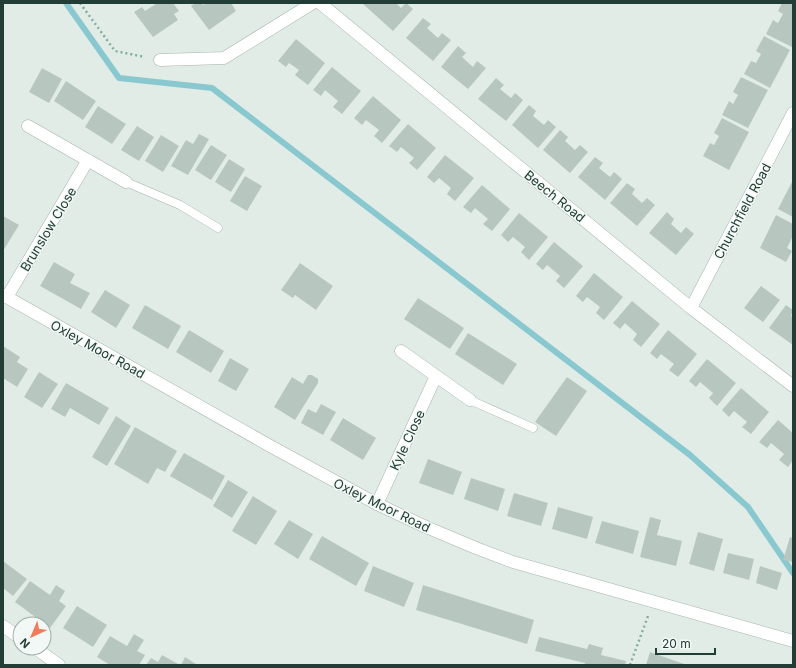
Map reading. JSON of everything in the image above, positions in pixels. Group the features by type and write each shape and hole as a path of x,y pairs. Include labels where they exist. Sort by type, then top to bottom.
{"street":[{"path":"160,60 224,58 313,3"},
{"name":"Beech Road","path":"320,3 691,308 793,386"},
{"name":"Churchfield Road","path":"691,308 793,113"},
{"path":"28,126 126,182"},
{"name":"Brunslow Close","path":"5,296 88,160"},
{"name":"Oxley Moor Road","path":"5,296 265,443 377,504 426,527 513,562 793,641"},
{"path":"401,351 470,400"},
{"name":"Kyle Close","path":"377,504 436,376"},
{"path":"3,626 12,632"},
{"path":"46,656 59,665"}],"lane":[{"path":"126,182 180,205 218,228"},
{"path":"470,400 533,428"}],"path":[{"path":"80,3 115,51 160,60"},
{"path":"630,665 653,601"}],"building":[{"path":"155,3 173,3 179,11 174,14 178,20 153,37 134,12 142,7 145,11 156,4"},
{"path":"195,3 202,3 203,5 207,3 231,3 236,11 209,30 191,6"},
{"path":"396,3 401,8 406,3 413,9 393,31 363,4"},
{"path":"782,3 793,3 792,47 766,34 773,20 778,23 783,14 778,11"},
{"path":"423,18 431,24 427,28 438,38 442,33 451,40 433,61 406,38"},
{"path":"764,36 790,50 770,88 744,74 751,61 756,63 761,54 756,51"},
{"path":"296,39 325,63 308,85 295,75 299,70 289,63 286,67 278,61"},
{"path":"458,46 466,53 462,57 473,67 477,61 486,68 468,89 441,67"},
{"path":"332,67 361,91 342,114 333,107 338,101 325,90 321,96 313,90"},
{"path":"42,68 62,79 49,103 29,92"},
{"path":"741,77 768,90 748,128 722,115 729,101 733,104 738,95 733,92"},
{"path":"496,78 504,85 500,89 511,98 515,93 523,100 506,121 478,99"},
{"path":"66,81 96,101 83,120 54,101"},
{"path":"373,96 401,120 382,143 374,136 379,130 366,120 362,125 354,118"},
{"path":"529,105 536,111 533,116 544,125 548,120 556,127 538,148 512,125"},
{"path":"98,106 126,124 112,144 85,127"},
{"path":"722,118 749,132 729,170 703,156 710,143 714,145 719,136 714,133"},
{"path":"408,124 436,148 417,170 409,163 414,158 401,147 397,152 389,146"},
{"path":"137,126 154,137 139,161 121,150"},
{"path":"560,130 568,137 565,141 575,150 580,145 588,152 570,173 543,150"},
{"path":"199,134 209,139 188,175 171,166 186,140 193,144"},
{"path":"161,135 179,146 163,172 145,161"},
{"path":"211,145 227,155 211,180 195,170"},
{"path":"445,155 474,178 455,201 447,194 451,188 439,178 434,183 427,177"},
{"path":"595,157 603,163 599,168 610,177 614,172 622,179 605,200 578,177"},
{"path":"229,159 245,169 231,192 215,182"},
{"path":"245,176 262,186 247,211 230,201"},
{"path":"793,180 793,217 778,209"},
{"path":"627,183 635,189 632,194 642,203 647,198 655,205 637,226 610,203"},
{"path":"482,185 510,209 492,231 483,224 488,219 475,208 471,213 463,207"},
{"path":"667,212 674,219 671,224 681,233 686,227 694,234 676,255 649,233"},
{"path":"519,213 548,237 529,260 521,252 525,247 513,237 508,242 501,235"},
{"path":"776,215 793,224 793,236 787,248 792,251 786,262 760,248"},
{"path":"3,216 19,225 3,251"},
{"path":"554,242 583,266 564,288 556,281 560,276 547,265 543,270 536,264"},
{"path":"54,262 75,274 70,283 90,293 81,309 40,286"},
{"path":"300,263 333,286 316,310 295,295 293,298 281,290"},
{"path":"594,273 623,297 604,320 596,313 600,307 587,297 583,302 576,296"},
{"path":"761,286 780,300 763,322 744,308"},
{"path":"105,290 130,305 116,328 91,312"},
{"path":"418,298 464,328 450,349 404,319"},
{"path":"632,301 660,324 641,347 633,340 637,334 625,323 620,329 613,323"},
{"path":"145,305 181,326 168,349 132,328"},
{"path":"786,305 793,310 791,316 793,317 793,345 769,328"},
{"path":"189,330 224,351 211,373 176,352"},
{"path":"668,330 697,354 678,377 669,370 674,364 661,354 657,359 650,353"},
{"path":"468,333 517,364 503,385 455,354"},
{"path":"3,346 20,357 17,362 28,369 17,387 3,378"},
{"path":"230,358 249,369 236,391 218,381"},
{"path":"707,359 736,383 717,406 709,398 713,393 700,382 696,387 689,381"},
{"path":"39,372 58,384 42,408 24,397"},
{"path":"308,375 312,375 318,379 318,383 295,420 274,407 292,377 303,384"},
{"path":"567,377 587,391 556,436 535,422"},
{"path":"66,383 109,408 99,425 70,408 65,417 51,409"},
{"path":"741,388 769,412 751,434 742,427 747,422 734,411 729,417 722,410"},
{"path":"321,404 336,412 323,435 301,423 308,409 316,413"},
{"path":"116,416 131,426 107,466 92,457"},
{"path":"343,418 376,438 363,460 330,440"},
{"path":"778,420 793,433 793,460 788,467 779,460 784,454 771,443 767,448 759,442"},
{"path":"135,427 177,451 165,472 157,468 148,484 114,464"},
{"path":"184,453 225,476 212,500 170,476"},
{"path":"428,459 462,472 453,495 419,483"},
{"path":"471,478 505,489 498,511 464,499"},
{"path":"228,480 248,492 232,518 213,506"},
{"path":"514,493 548,503 541,526 507,516"},
{"path":"253,496 277,511 256,545 232,531"},
{"path":"558,507 593,517 587,539 552,529"},
{"path":"650,517 661,520 657,535 682,541 676,566 640,557"},
{"path":"289,520 313,534 298,559 274,544"},
{"path":"602,521 639,531 633,554 595,543"},
{"path":"698,532 723,539 714,571 689,564"},
{"path":"322,536 369,563 356,586 309,559"},
{"path":"790,537 793,538 793,562 783,560"},
{"path":"728,553 754,559 749,580 723,573"},
{"path":"3,561 27,579 13,596 3,588"},
{"path":"373,566 414,583 404,607 364,591"},
{"path":"760,566 782,573 777,590 756,583"},
{"path":"30,581 50,595 56,585 65,591 59,601 66,606 52,625 52,616 34,616 15,602"},
{"path":"423,585 534,620 527,644 416,610"},
{"path":"77,606 107,625 93,647 63,628"},
{"path":"134,634 144,640 137,651 145,655 139,665 110,665 97,657 110,636 127,646"},
{"path":"539,637 587,649 589,644 603,648 601,655 626,661 625,665 584,665 585,663 535,651"},
{"path":"650,652 687,665 646,665"},
{"path":"162,655 180,665 146,665 151,658 158,662"},
{"path":"185,657 196,664 181,665"}],"waterway":[{"path":"66,3 119,78 212,88 690,455 748,507 793,573"}]}
